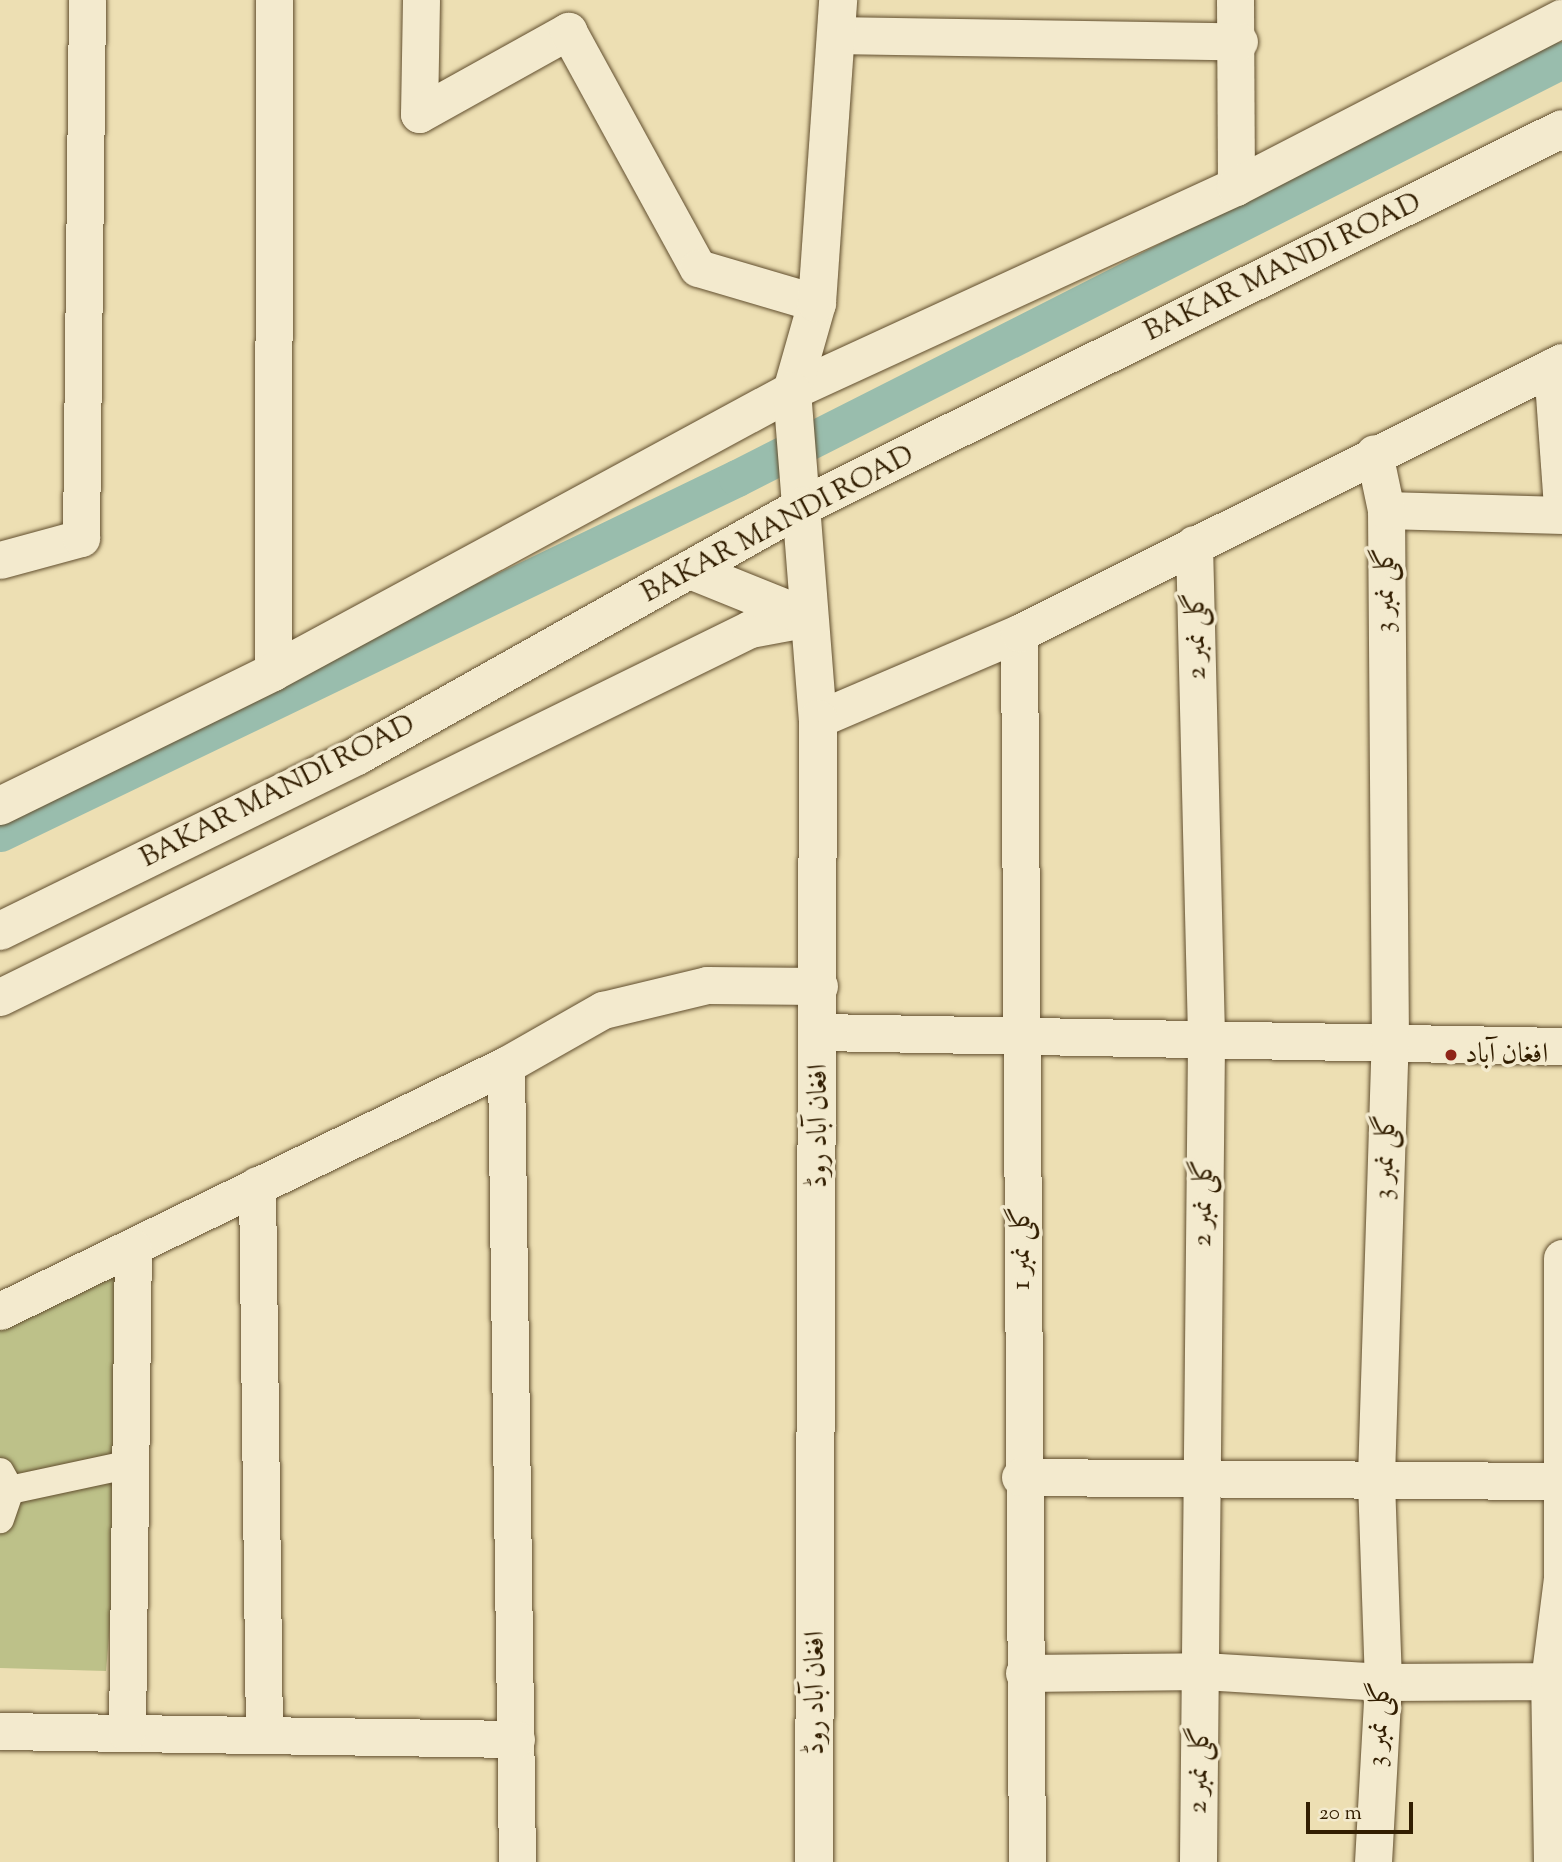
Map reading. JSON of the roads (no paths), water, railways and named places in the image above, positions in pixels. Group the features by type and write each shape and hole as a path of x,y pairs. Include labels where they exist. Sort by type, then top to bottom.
{"main road":[{"path":"793,401 817,303 836,18"},
{"path":"0,806 273,671 793,401 1236,187 1562,19"},
{"name":"BAKAR MANDI ROAD","path":"0,931 357,756 803,506 1562,130"},
{"name":"افغان آباد روڈ","path":"793,401 818,719 820,1032 814,1862"},
{"path":"690,570 809,618"}],"street":[{"path":"0,560 81,538 87,0"},
{"path":"273,671 274,0"},
{"path":"421,0 419,114 568,32 698,268 817,303"},
{"path":"1235,0 1239,41 1236,187"},
{"path":"836,18 1239,41"},
{"path":"818,719 1019,634 1374,453 1557,364 1562,508"},
{"name":"گلی نمبر 3","path":"1373,1862 1383,1682 1376,1477 1390,1043 1386,510 1374,453"},
{"path":"1386,510 1562,515"},
{"name":"گلی نمبر 2","path":"1195,544 1206,1042 1201,1478 1203,1671 1198,1862"},
{"path":"0,997 750,629 809,618"},
{"name":"گلی نمبر 1","path":"1019,634 1023,1039 1020,1477 1027,1862"},
{"path":"0,1311 506,1065 603,1010 651,995 707,985 819,986"},
{"path":"820,1032 1023,1039 1562,1046"},
{"path":"506,1065 517,1862"},
{"path":"257,1185 264,1733"},
{"path":"127,1733 133,1248"},
{"path":"1552,1862 1549,1681 1562,1578 1559,1481 1562,1258"},
{"path":"0,1520 5,1481 131,1464"},
{"path":"1020,1477 1376,1477 1559,1481"},
{"path":"1024,1673 1203,1671 1383,1682 1549,1681"},
{"path":"0,1731 516,1739"}],"waterway":[{"path":"0,833 737,478 1562,60"}],"place":[{"name":"افغان آباد","path":"1451,1055"}]}
